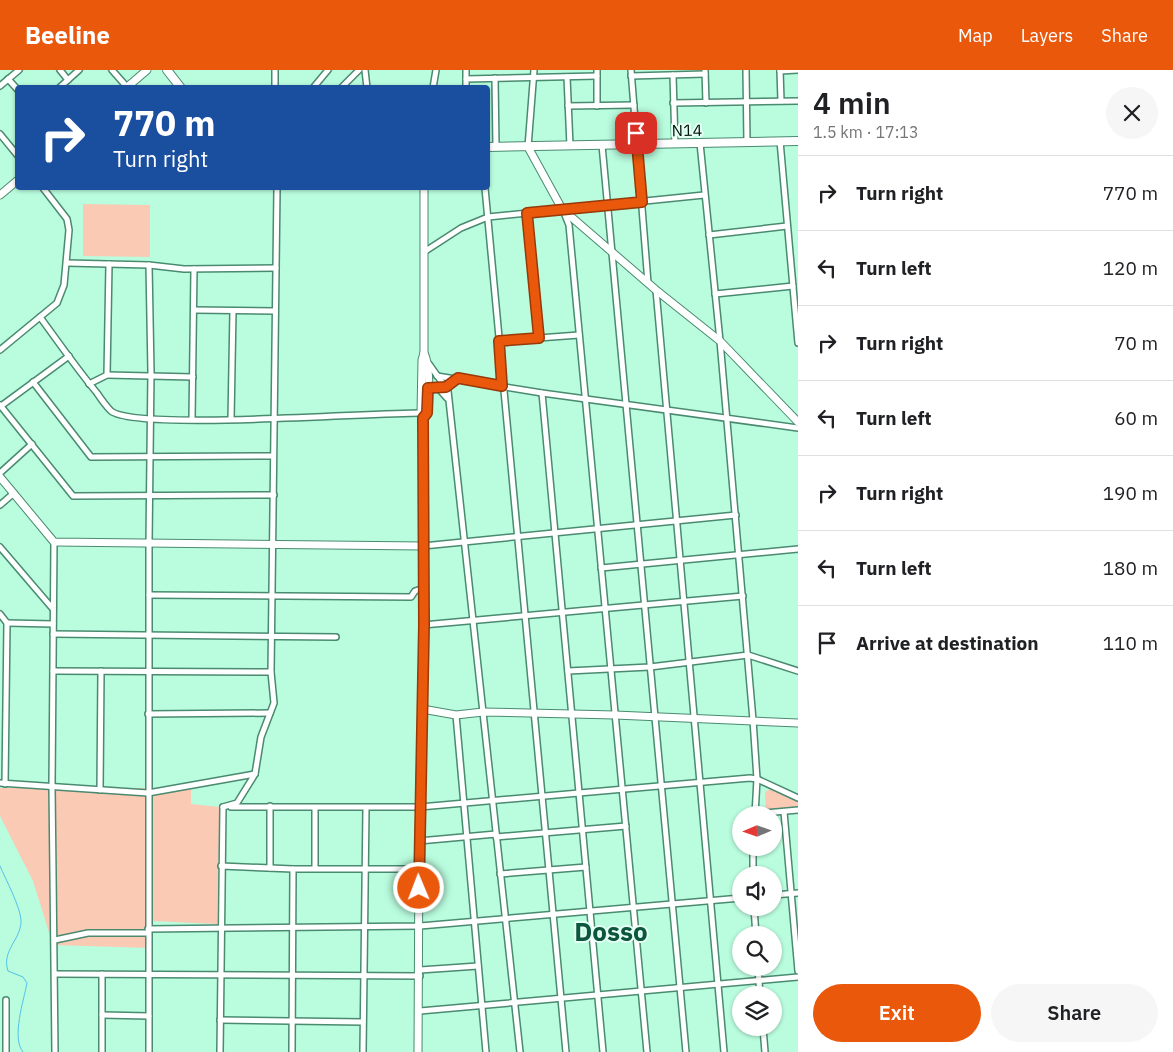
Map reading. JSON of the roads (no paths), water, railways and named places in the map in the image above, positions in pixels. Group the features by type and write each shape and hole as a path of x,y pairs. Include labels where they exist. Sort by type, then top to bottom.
{"main road":[{"path":"167,70 179,85"},
{"name":"N14","path":"490,148 798,141"}],"street":[{"path":"0,86 19,70"},
{"path":"60,70 68,80"},
{"path":"62,85 79,70"},
{"path":"112,70 124,85"},
{"path":"128,85 147,70"},
{"path":"275,70 275,85"},
{"path":"315,85 328,70"},
{"path":"344,85 359,70"},
{"path":"366,70 367,85"},
{"path":"434,85 436,70"},
{"path":"466,70 466,85"},
{"path":"534,70 528,147 569,225 647,1052"},
{"path":"597,70 597,106"},
{"path":"746,70 747,142"},
{"path":"781,101 780,70 798,70"},
{"path":"648,283 631,73 673,75 705,72 706,103"},
{"path":"673,75 675,144"},
{"path":"466,79 597,76"},
{"path":"567,77 570,146"},
{"path":"495,78 496,147"},
{"path":"8,79 15,87"},
{"path":"673,103 798,101"},
{"path":"568,106 634,105"},
{"path":"490,108 495,108"},
{"path":"0,134 15,152"},
{"path":"780,141 798,343"},
{"path":"700,143 754,720 757,779 756,806"},
{"path":"602,145 686,1052"},
{"path":"0,195 15,182"},
{"path":"0,350 57,303 64,286 69,230 67,219 45,190"},
{"path":"223,807 237,803 255,774 261,737 274,703 271,672 274,597 273,418 278,190"},
{"path":"418,1052 420,1011 419,841 424,625 422,546 426,356 424,190"},
{"path":"485,190 502,386 566,1052"},
{"path":"424,252 461,228 488,217 704,195"},
{"path":"562,209 612,254 720,341 798,422"},
{"path":"527,213 539,338"},
{"path":"709,235 788,226"},
{"path":"67,264 109,264 194,269 276,268"},
{"path":"106,375 109,264"},
{"path":"148,266 151,376 148,595 149,1052"},
{"path":"192,419 194,269"},
{"path":"715,294 793,286"},
{"path":"656,290 724,1052"},
{"path":"194,310 275,311"},
{"path":"231,419 233,311"},
{"path":"40,318 89,384 112,411 121,416 150,419 231,419 424,415"},
{"path":"499,341 579,334"},
{"path":"68,356 1,405 72,496 274,495"},
{"path":"426,356 432,370 448,387 463,542 520,1052"},
{"path":"425,374 542,393 798,428"},
{"path":"89,384 106,375 193,376"},
{"path":"425,388 439,389 448,387 458,378"},
{"path":"33,382 91,457 273,456"},
{"path":"439,389 448,398"},
{"path":"542,393 578,792 604,1052"},
{"path":"32,444 0,475 54,542 52,786 55,1052"},
{"path":"0,505 14,493"},
{"path":"54,542 422,546 736,515"},
{"path":"0,547 53,609"},
{"path":"601,568 798,549"},
{"path":"148,595 411,597 414,591 424,588"},
{"path":"424,625 472,619 562,613 605,607 743,596"},
{"path":"0,614 7,622 2,784 148,793 255,774"},
{"path":"7,622 53,624"},
{"path":"53,634 336,636"},
{"path":"568,671 650,667 748,655 798,671"},
{"path":"53,671 271,672"},
{"path":"100,671 100,790"},
{"path":"422,709 456,715 483,712 615,715 798,723"},
{"path":"148,714 270,713"},
{"path":"456,715 486,1052"},
{"path":"223,807 420,807 492,802 660,784 757,779 798,798"},
{"path":"792,795 798,792"},
{"path":"270,806 270,868"},
{"path":"220,1052 222,975 220,927 223,807"},
{"path":"315,808 315,868"},
{"path":"362,1052 366,808"},
{"path":"798,810 784,812 798,971"},
{"path":"419,841 466,836 545,833 626,826"},
{"path":"221,866 293,869 419,869"},
{"path":"500,874 586,867"},
{"path":"292,1052 293,869"},
{"path":"782,894 798,893"},
{"path":"55,940 88,933 220,927 420,926 505,917 732,899"},
{"path":"55,974 363,976 420,973 478,966"},
{"path":"102,974 102,1052"},
{"path":"759,976 759,986"},
{"path":"420,1011 798,976"},
{"path":"6,1000 6,1052"},
{"path":"102,1014 149,1016"},
{"path":"220,1020 363,1022"},
{"path":"764,1036 765,1052"}],"waterway":[{"path":"0,866 15,900 21,920 18,933 7,957 7,964 8,971 23,977 27,983 18,1028 18,1038 23,1052"}],"district":[{"name":"Dosso","path":"611,932"}]}
